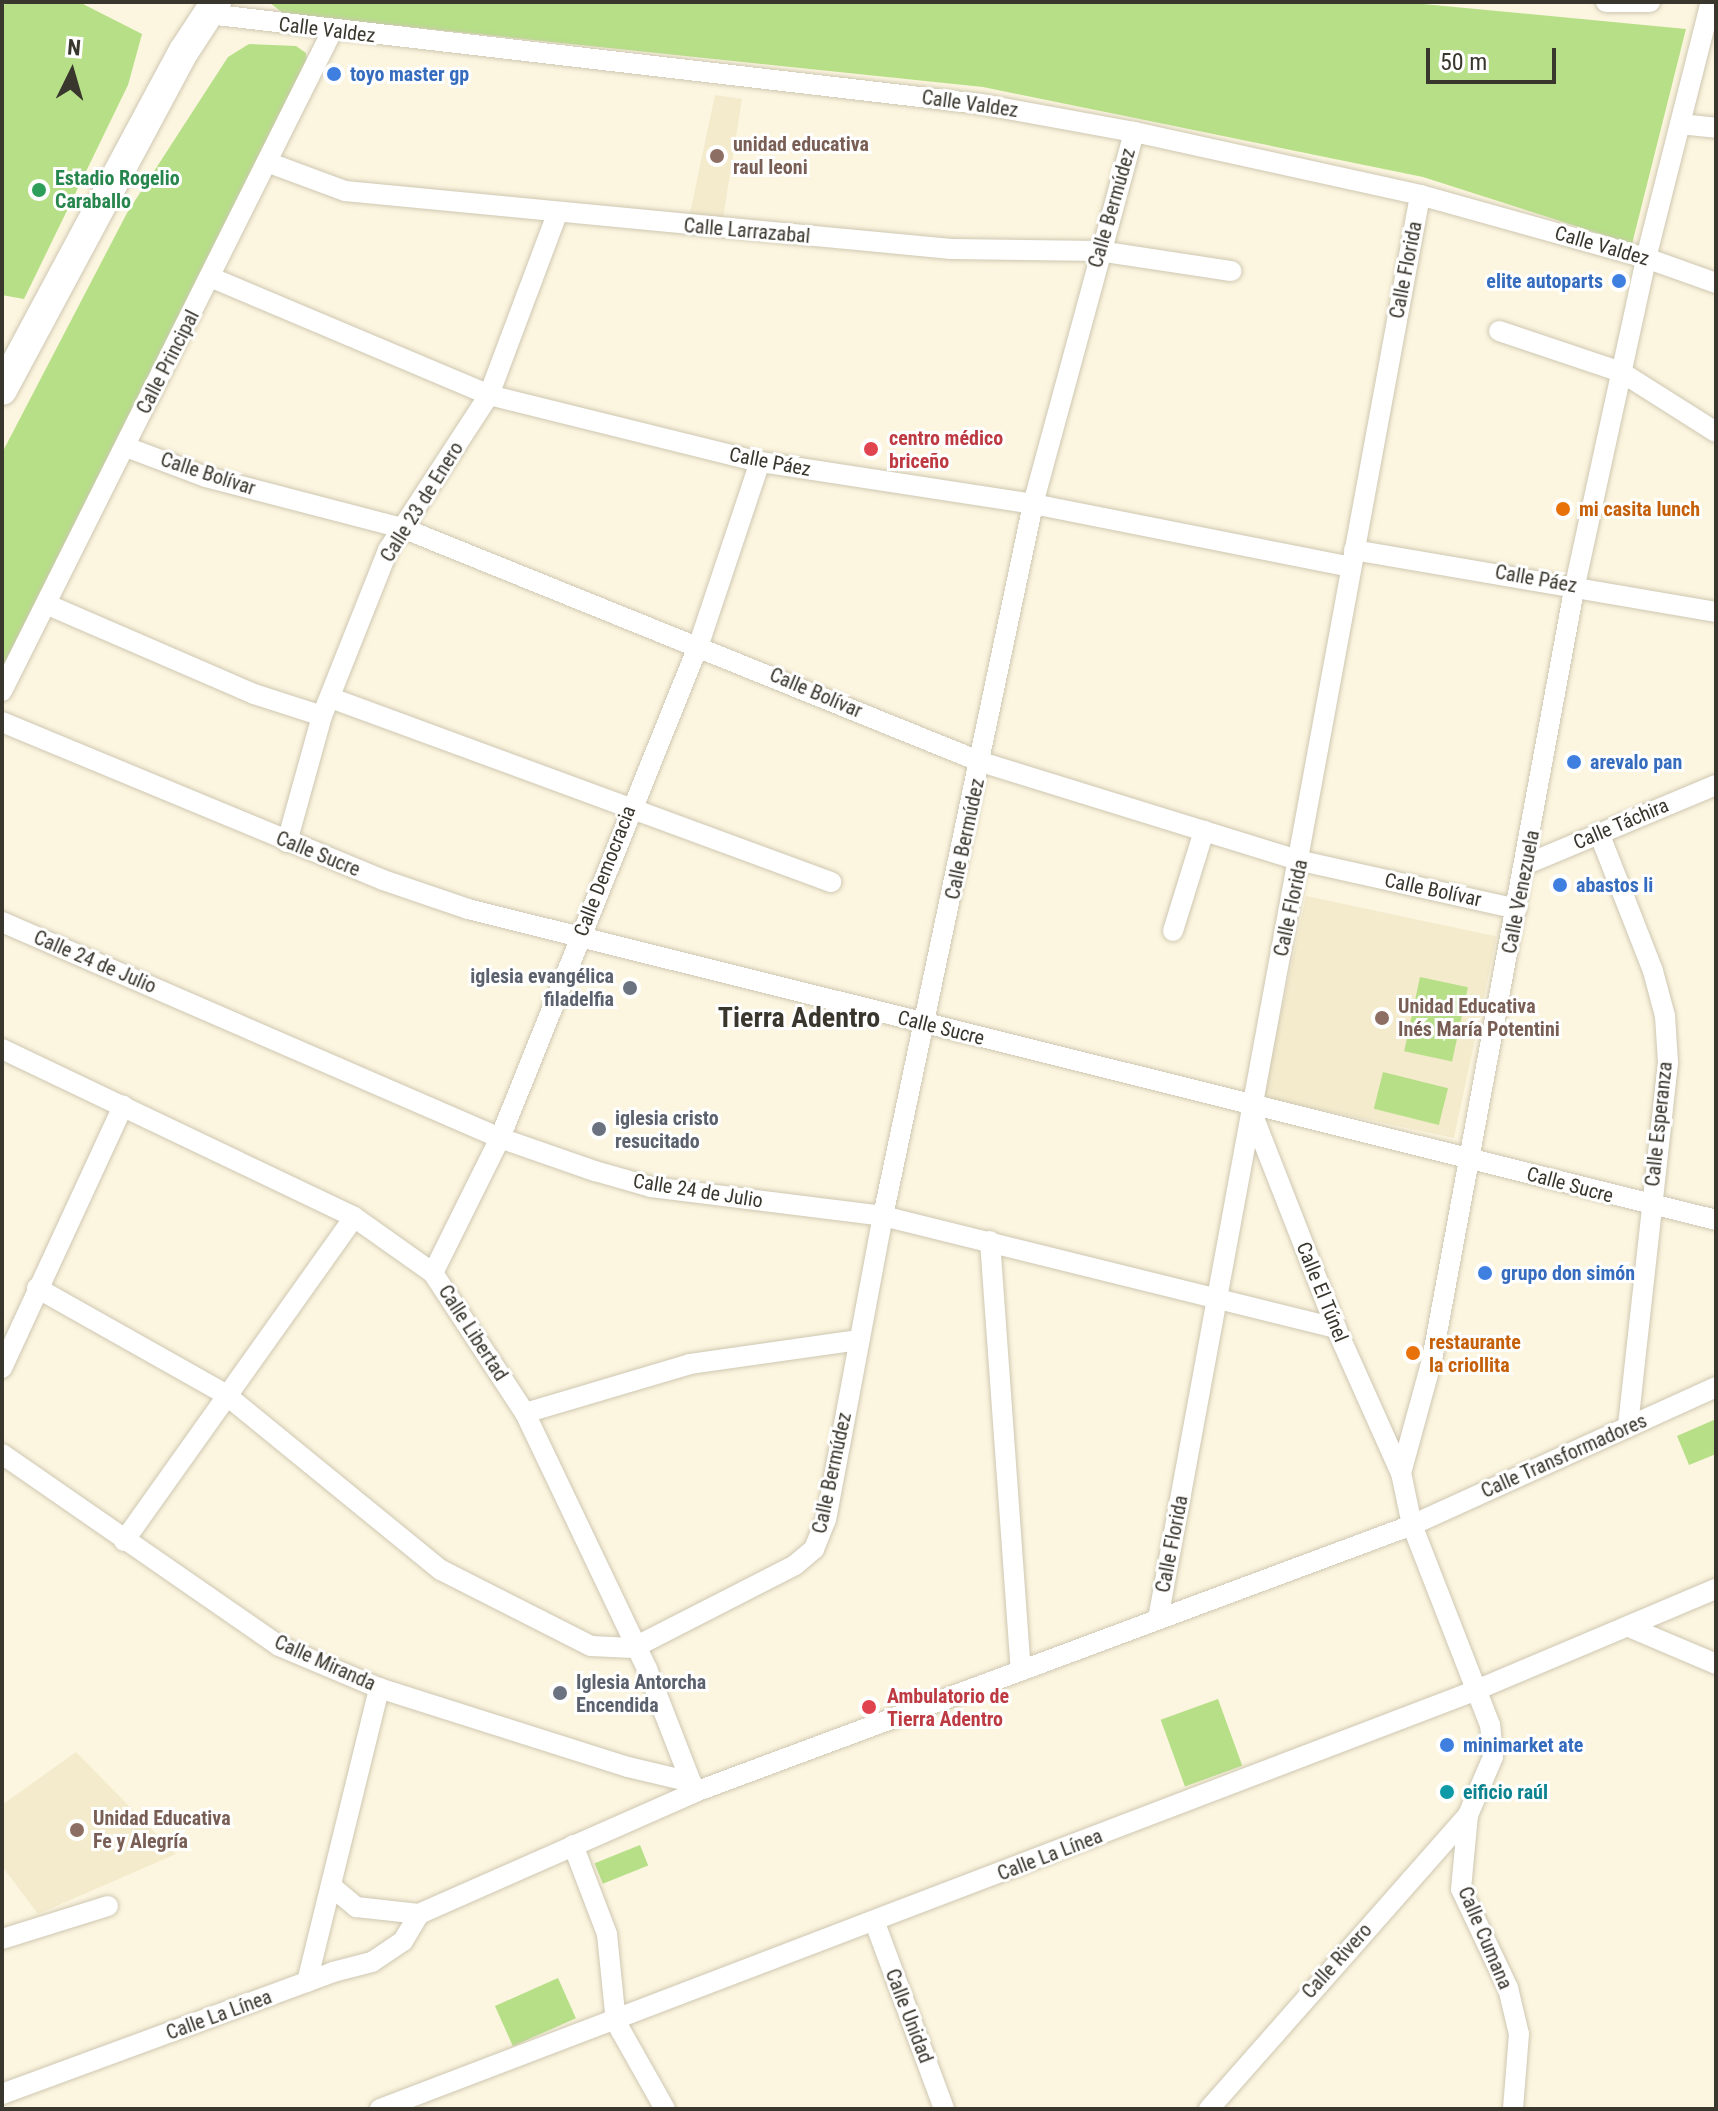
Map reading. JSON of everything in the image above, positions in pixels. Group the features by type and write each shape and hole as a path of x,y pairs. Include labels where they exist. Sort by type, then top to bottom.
{"highway":[{"path":"2,390 13,348 184,51 206,6"}],"street":[{"path":"1606,2 1650,2"},
{"name":"Calle Venezuela","path":"1468,1815 1493,1757 1490,1725 1474,1691 1412,1525 1401,1473 1432,1360 1527,864 1575,585 1646,258 1711,2"},
{"name":"Calle Valdez","path":"206,6 332,31 980,104 1134,132 1420,195 1646,258 1716,283"},
{"name":"Calle Principal","path":"2,691 332,31"},
{"path":"1680,124 1716,128"},
{"name":"Calle Bermúdez","path":"633,1648 795,1565 814,1549 826,1520 883,1216 927,1024 1033,504 1099,251 1134,132"},
{"name":"Calle Larrazabal","path":"267,162 345,191 557,214 951,249 1099,251 1232,271"},
{"name":"Calle Florida","path":"1158,1619 1218,1302 1250,1108 1301,861 1420,195"},
{"name":"Calle 23 de Enero","path":"287,842 327,707 388,550 405,529 489,395 557,214"},
{"name":"Calle Páez","path":"210,277 489,395 760,462 1353,558 1575,585 1716,612"},
{"path":"1499,331 1621,372 1716,432"},
{"name":"Calle Bolívar","path":"126,447 206,477 405,529 699,644 981,762 1301,861 1517,909"},
{"name":"Calle Democracia","path":"433,1273 500,1138 628,811 699,644 760,462"},
{"path":"46,604 254,694 327,707 831,882"},
{"name":"Calle Sucre","path":"2,722 287,842 468,909 1250,1108 1469,1158 1650,1206 1716,1220"},
{"name":"Calle Táchira","path":"1527,864 1716,785"},
{"path":"1173,931 1204,831"},
{"name":"Calle Esperanza","path":"1599,833 1665,1016 1668,1063 1628,1426"},
{"name":"Calle 24 de Julio","path":"2,922 500,1138 651,1187 883,1216 1218,1302 1336,1328"},
{"name":"Calle Libertad","path":"2,1049 354,1217 433,1273 525,1413 693,1787"},
{"path":"2,1368 123,1106"},
{"name":"Calle El Túnel","path":"1250,1108 1336,1328 1401,1473"},
{"path":"124,1541 225,1394 354,1217"},
{"path":"990,1241 1021,1669"},
{"path":"37,1288 225,1394 441,1570 562,1635 591,1646 633,1648"},
{"path":"525,1413 690,1364 859,1340"},
{"name":"Calle Transformadores","path":"1412,1525 1716,1387"},
{"name":"Calle Miranda","path":"2,1454 279,1646 379,1688 693,1787"},
{"name":"Calle La Línea","path":"2,2094 307,1982 372,1962 403,1941 419,1914 693,1787 1412,1525"},
{"name":"Calle La Línea","path":"380,2109 616,2022 1474,1691 1716,1589"},
{"path":"1629,1627 1716,1664"},
{"path":"307,1982 379,1688"},
{"name":"Calle Rivero","path":"1209,2109 1468,1815"},
{"name":"Calle Cumana","path":"1468,1815 1461,1889 1508,1988 1519,2034 1513,2109"},
{"path":"573,1845 607,1934 616,2022 665,2109"},
{"path":"331,1886 356,1907 419,1914"},
{"path":"2,1939 108,1906"},
{"name":"Calle Unidad","path":"875,1923 944,2109"}],"shaded area":[{"name":"unidad educativa raul leoni","path":"715,95 742,99 723,218 690,213"},
{"name":"Unidad Educativa Inés María Potentini","path":"1306,896 1497,937 1454,1138 1263,1097"},
{"name":"Unidad Educativa Fe y Alegría","path":"76,1752 176,1854 38,1914 2,1866 2,1805"}],"green space":[{"name":"Estadio Rogelio Caraballo","path":"9,2 79,2 142,34 128,85 24,299 2,295 2,6"},
{"path":"269,2 1402,2 1686,29 1632,244 1423,177 983,87 284,14"},
{"path":"249,44 296,46 306,53 307,62 2,673 2,453 127,213 228,57"},
{"path":"1420,977 1468,987 1452,1062 1404,1051"},
{"path":"1383,1072 1448,1088 1439,1125 1374,1109"},
{"path":"1716,1419 1716,1454 1689,1465 1677,1436"},
{"path":"1218,1699 1242,1766 1185,1787 1161,1720"},
{"path":"640,1845 648,1865 603,1884 595,1863"},
{"path":"558,1978 576,2018 513,2046 495,2006"}],"place":[{"name":"toyo master gp","path":"334,74"},
{"name":"unidad educativa raul leoni","path":"717,156"},
{"name":"Estadio Rogelio Caraballo","path":"39,190"},
{"name":"elite autoparts","path":"1619,281"},
{"name":"centro médico briceño","path":"871,449"},
{"name":"mi casita lunch","path":"1563,509"},
{"name":"arevalo pan","path":"1574,762"},
{"name":"abastos li","path":"1560,885"},
{"name":"iglesia evangélica filadelfia","path":"630,988"},
{"name":"Unidad Educativa Inés María Potentini","path":"1382,1018"},
{"name":"iglesia cristo resucitado","path":"599,1129"},
{"name":"grupo don simón","path":"1485,1273"},
{"name":"restaurante la criollita","path":"1413,1353"},
{"name":"Iglesia Antorcha Encendida","path":"560,1693"},
{"name":"Ambulatorio de Tierra Adentro","path":"869,1707"},
{"name":"minimarket ate","path":"1447,1745"},
{"name":"eificio raúl","path":"1447,1792"},
{"name":"Unidad Educativa Fe y Alegría","path":"77,1830"}],"district":[{"name":"Tierra Adentro","path":"799,1018"}]}
